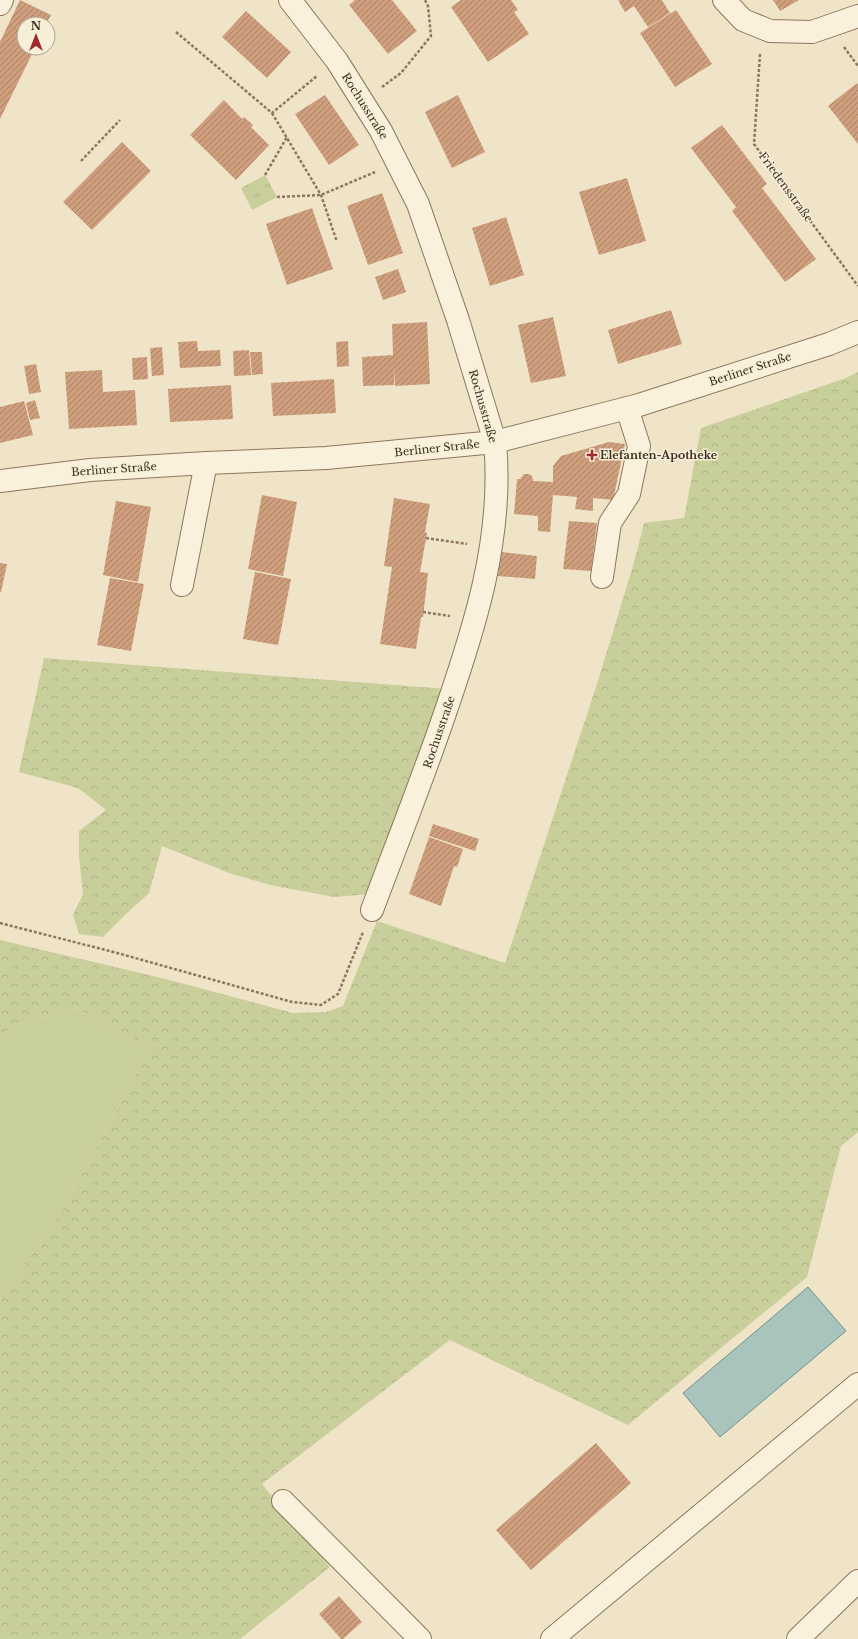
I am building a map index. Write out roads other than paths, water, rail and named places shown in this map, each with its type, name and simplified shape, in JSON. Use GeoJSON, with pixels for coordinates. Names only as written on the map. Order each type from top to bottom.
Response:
{"type":"FeatureCollection","features":[{"type":"Feature","properties":{"kind":"street"},"geometry":{"type":"LineString","coordinates":[[0,4],[2,0]]}},
{"type":"Feature","properties":{"kind":"street","name":"Rochusstraße"},"geometry":{"type":"LineString","coordinates":[[290,0],[337,61],[381,130],[418,204],[458,320],[495,442],[495,519],[484,586],[466,652],[424,773],[372,910]]}},
{"type":"Feature","properties":{"kind":"street"},"geometry":{"type":"LineString","coordinates":[[724,0],[743,20],[770,31],[812,32],[858,16]]}},
{"type":"Feature","properties":{"kind":"street","name":"Berliner Straße"},"geometry":{"type":"LineString","coordinates":[[0,481],[90,470],[326,458],[495,442],[627,408],[829,344],[858,332]]}},
{"type":"Feature","properties":{"kind":"street"},"geometry":{"type":"LineString","coordinates":[[602,577],[610,523],[629,494],[638,446],[627,408]]}},
{"type":"Feature","properties":{"kind":"street"},"geometry":{"type":"LineString","coordinates":[[182,585],[206,463]]}},
{"type":"Feature","properties":{"kind":"street"},"geometry":{"type":"LineString","coordinates":[[552,1639],[858,1384]]}},
{"type":"Feature","properties":{"kind":"street"},"geometry":{"type":"LineString","coordinates":[[283,1501],[420,1639]]}},
{"type":"Feature","properties":{"kind":"street"},"geometry":{"type":"LineString","coordinates":[[798,1639],[858,1581]]}},
{"type":"Feature","properties":{"kind":"water"},"geometry":{"type":"Polygon","coordinates":[[[808,1287],[846,1331],[720,1437],[683,1393],[808,1287]]]}},
{"type":"Feature","properties":{"kind":"place","name":"Elefanten-Apotheke"},"geometry":{"type":"Point","coordinates":[592,455]}}]}
